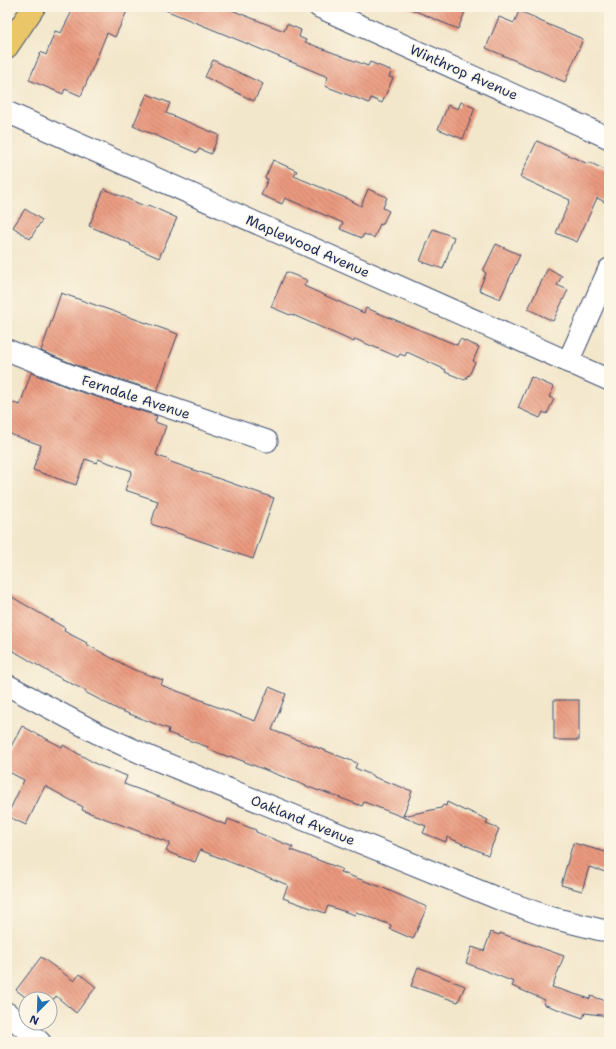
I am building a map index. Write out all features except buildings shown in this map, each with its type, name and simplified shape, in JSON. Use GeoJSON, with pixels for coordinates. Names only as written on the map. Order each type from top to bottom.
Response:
{"type":"FeatureCollection","features":[{"type":"Feature","properties":{"kind":"main road"},"geometry":{"type":"LineString","coordinates":[[7,47],[34,7]]}},
{"type":"Feature","properties":{"kind":"street","name":"Winthrop Avenue"},"geometry":{"type":"LineString","coordinates":[[319,7],[609,138]]}},
{"type":"Feature","properties":{"kind":"street","name":"Maplewood Avenue"},"geometry":{"type":"LineString","coordinates":[[7,112],[609,380]]}},
{"type":"Feature","properties":{"kind":"street"},"geometry":{"type":"LineString","coordinates":[[568,362],[609,269]]}},
{"type":"Feature","properties":{"kind":"street","name":"Ferndale Avenue"},"geometry":{"type":"LineString","coordinates":[[7,350],[82,380],[165,406],[267,441]]}},
{"type":"Feature","properties":{"kind":"street","name":"Oakland Avenue"},"geometry":{"type":"LineString","coordinates":[[7,685],[97,733],[152,758],[499,899],[549,917],[601,930],[609,930]]}},
{"type":"Feature","properties":{"kind":"street"},"geometry":{"type":"LineString","coordinates":[[7,1013],[40,1042]]}}]}
